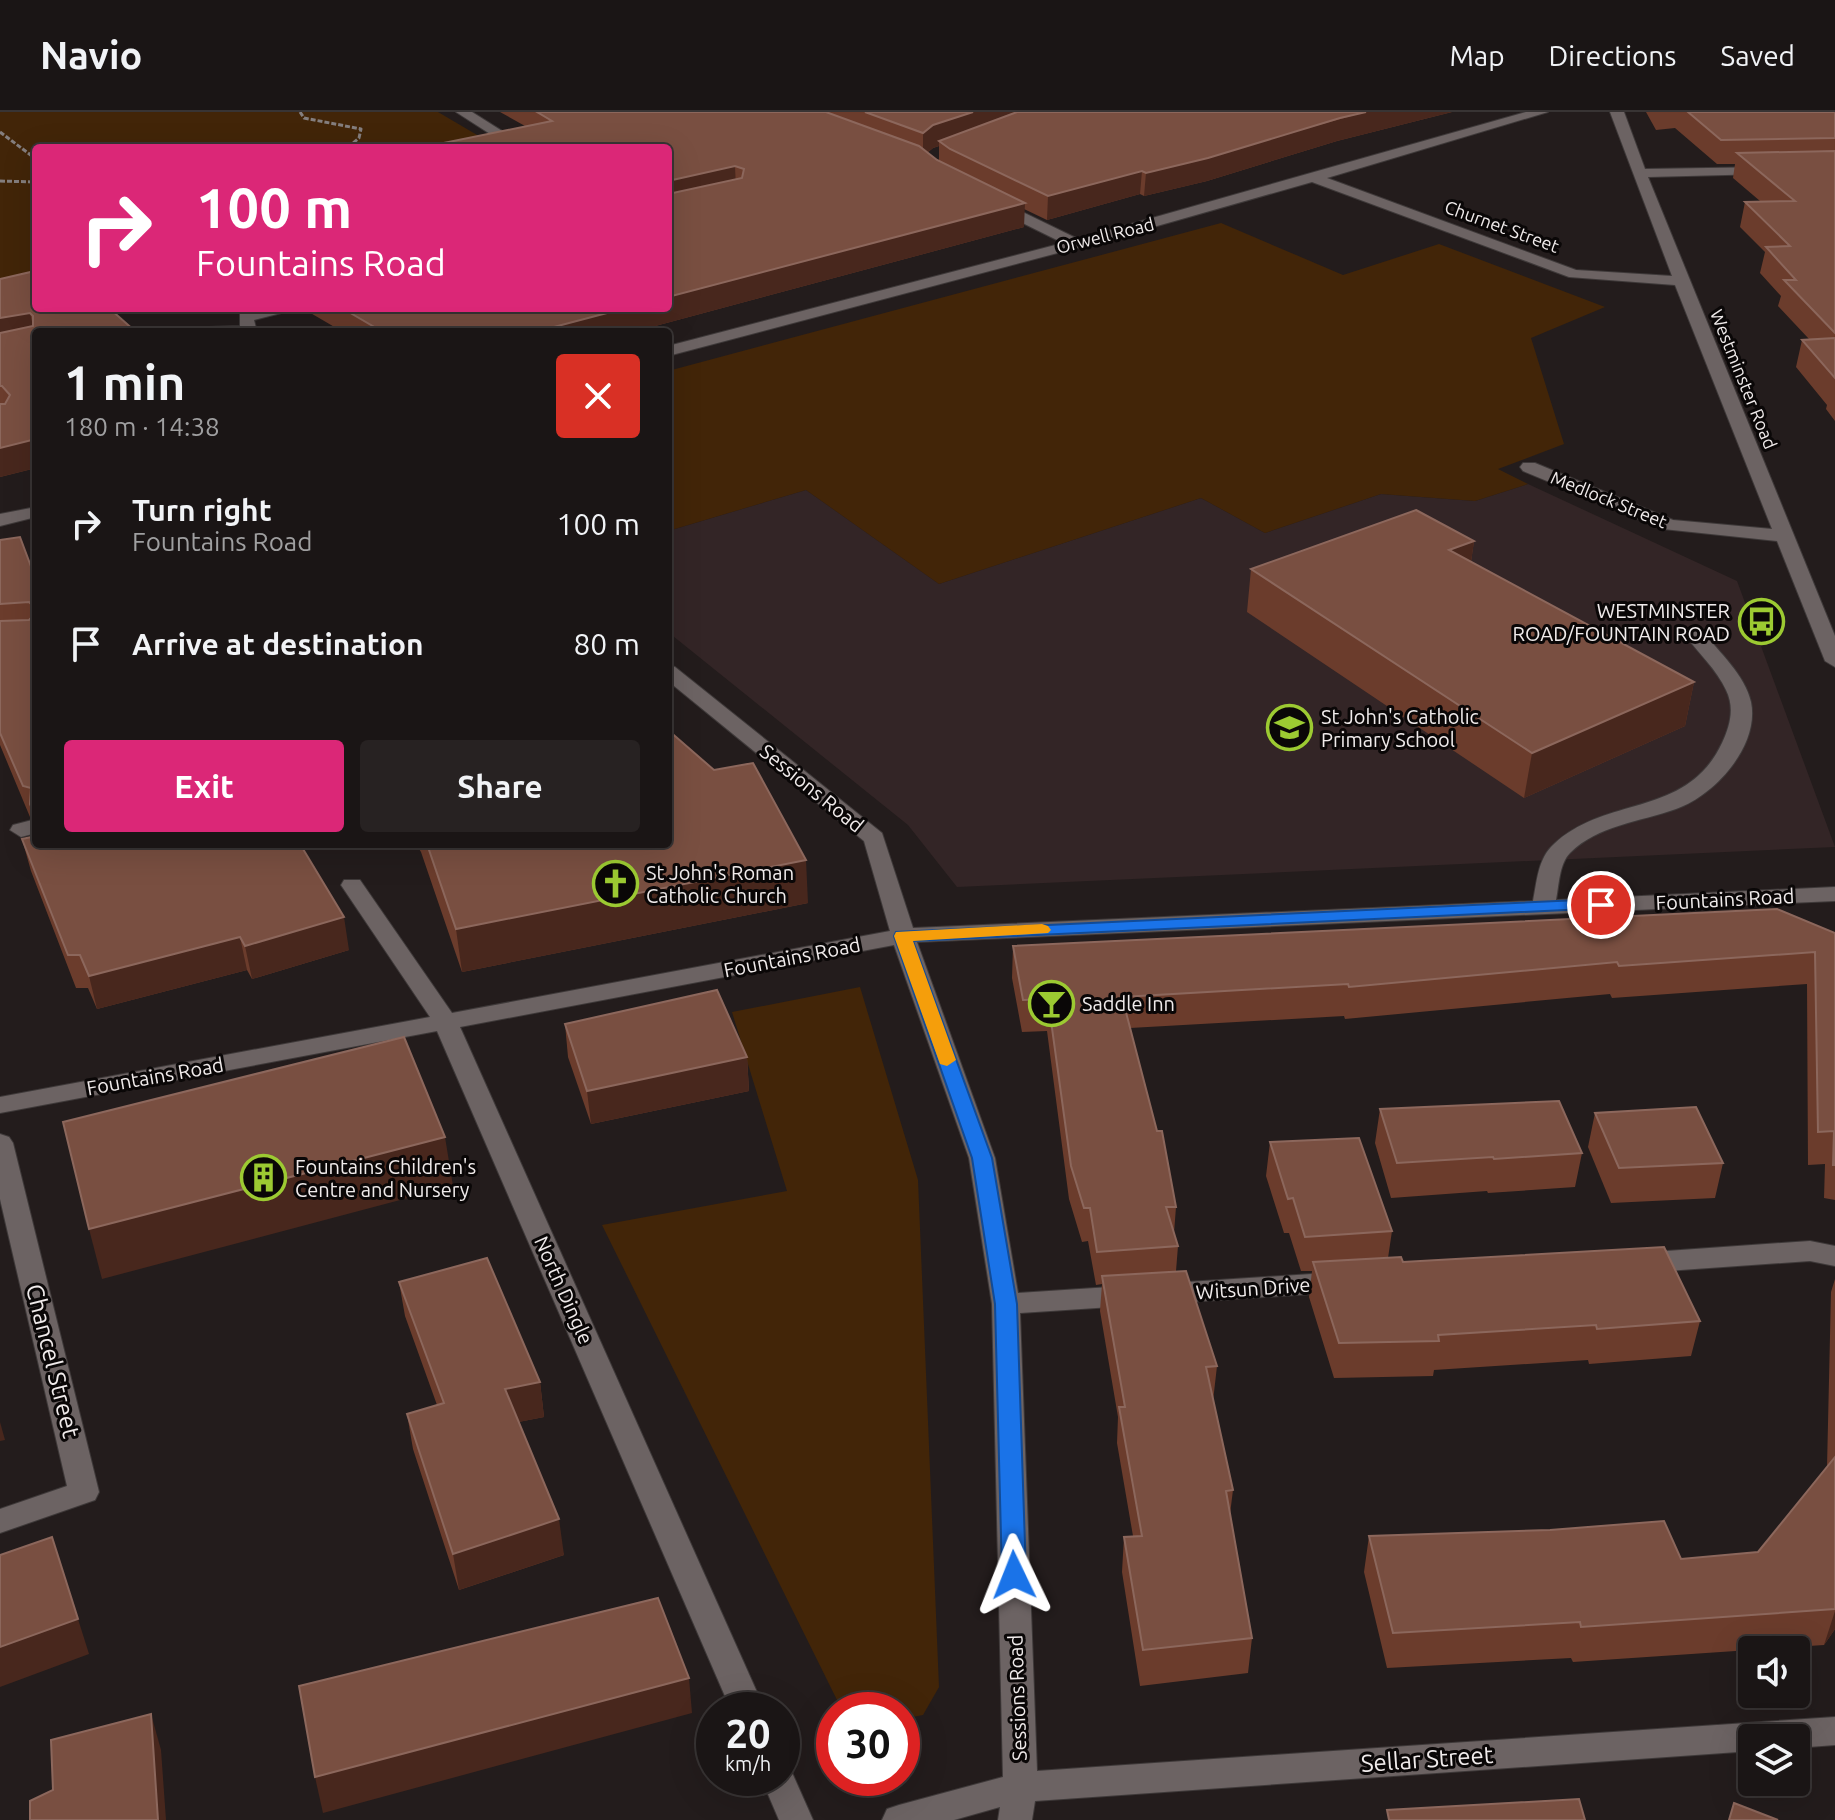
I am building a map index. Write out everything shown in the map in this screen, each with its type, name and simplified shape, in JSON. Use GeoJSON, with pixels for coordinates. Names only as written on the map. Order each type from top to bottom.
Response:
{"type":"FeatureCollection","features":[{"type":"Feature","properties":{"kind":"street"},"geometry":{"type":"LineString","coordinates":[[463,112],[515,144]]}},
{"type":"Feature","properties":{"kind":"street","name":"Orwell Road"},"geometry":{"type":"LineString","coordinates":[[672,350],[1073,242],[1117,233],[1537,112]]}},
{"type":"Feature","properties":{"kind":"street","name":"Westminster Road"},"geometry":{"type":"LineString","coordinates":[[1617,112],[1835,661]]}},
{"type":"Feature","properties":{"kind":"street"},"geometry":{"type":"LineString","coordinates":[[1641,173],[1774,170]]}},
{"type":"Feature","properties":{"kind":"street","name":"Churnet Street"},"geometry":{"type":"LineString","coordinates":[[1315,178],[1574,274],[1682,281]]}},
{"type":"Feature","properties":{"kind":"street"},"geometry":{"type":"LineString","coordinates":[[982,197],[1073,242]]}},
{"type":"Feature","properties":{"kind":"street"},"geometry":{"type":"LineString","coordinates":[[247,326],[275,312]]}},
{"type":"Feature","properties":{"kind":"street","name":"Medlock Street"},"geometry":{"type":"LineString","coordinates":[[1529,467],[1670,525],[1785,536]]}},
{"type":"Feature","properties":{"kind":"street"},"geometry":{"type":"LineString","coordinates":[[0,520],[32,513]]}},
{"type":"Feature","properties":{"kind":"street"},"geometry":{"type":"LineString","coordinates":[[1543,907],[1557,852],[1574,838],[1608,822],[1668,806],[1696,794],[1718,773],[1744,720],[1742,697],[1696,636]]}},
{"type":"Feature","properties":{"kind":"street","name":"Sessions Road"},"geometry":{"type":"LineString","coordinates":[[672,674],[874,838],[903,936],[982,1158],[1006,1304],[1017,1803]]}},
{"type":"Feature","properties":{"kind":"street","name":"North Dingle"},"geometry":{"type":"LineString","coordinates":[[352,885],[446,1022],[740,1692]]}},
{"type":"Feature","properties":{"kind":"street","name":"Fountains Road"},"geometry":{"type":"LineString","coordinates":[[0,1105],[903,936],[1835,894]]}},
{"type":"Feature","properties":{"kind":"street","name":"Chancel Street"},"geometry":{"type":"LineString","coordinates":[[0,1143],[84,1492],[0,1521]]}},
{"type":"Feature","properties":{"kind":"street"},"geometry":{"type":"LineString","coordinates":[[1605,1265],[1810,1251],[1835,1256]]}},
{"type":"Feature","properties":{"kind":"street","name":"Witsun Drive"},"geometry":{"type":"LineString","coordinates":[[1006,1304],[1368,1280]]}},
{"type":"Feature","properties":{"kind":"street","name":"Sellar Street"},"geometry":{"type":"LineString","coordinates":[[899,1820],[1017,1803],[1835,1731]]}},
{"type":"Feature","properties":{"kind":"street"},"geometry":{"type":"LineString","coordinates":[[786,1796],[796,1820]]}},
{"type":"Feature","properties":{"kind":"path"},"geometry":{"type":"LineString","coordinates":[[300,112],[304,118],[361,129],[359,138],[352,144]]}},
{"type":"Feature","properties":{"kind":"path"},"geometry":{"type":"LineString","coordinates":[[0,132],[32,156]]}},
{"type":"Feature","properties":{"kind":"path"},"geometry":{"type":"LineString","coordinates":[[0,181],[32,182]]}},
{"type":"Feature","properties":{"kind":"shaded area"},"geometry":{"type":"Polygon","coordinates":[[[0,112],[438,112],[489,142],[32,144],[32,279],[0,286],[0,112]]]}},
{"type":"Feature","properties":{"kind":"shaded area"},"geometry":{"type":"Polygon","coordinates":[[[1221,223],[1343,275],[1439,244],[1605,307],[1531,338],[1564,444],[1498,469],[1528,484],[1475,501],[1381,494],[1265,533],[1201,498],[939,584],[806,490],[672,530],[672,370],[1221,223]]]}},
{"type":"Feature","properties":{"kind":"shaded area","name":"St John's Catholic Primary School"},"geometry":{"type":"Polygon","coordinates":[[[1528,484],[1737,581],[1835,847],[957,887],[908,825],[672,635],[672,530],[806,490],[939,584],[1201,498],[1265,533],[1381,494],[1475,501],[1528,484]]]}},
{"type":"Feature","properties":{"kind":"shaded area"},"geometry":{"type":"Polygon","coordinates":[[[860,987],[918,1180],[939,1687],[923,1715],[920,1716],[920,1692],[833,1692],[602,1225],[787,1191],[732,1012],[860,987]]]}},
{"type":"Feature","properties":{"kind":"building"},"geometry":{"type":"Polygon","coordinates":[[[537,112],[826,112],[919,146],[937,160],[1025,203],[672,296],[672,193],[742,178],[744,169],[735,166],[672,180],[672,144],[439,144],[552,121],[537,112]]]}},
{"type":"Feature","properties":{"kind":"building"},"geometry":{"type":"Polygon","coordinates":[[[865,112],[973,112],[933,125],[923,133],[865,112]]]}},
{"type":"Feature","properties":{"kind":"building"},"geometry":{"type":"Polygon","coordinates":[[[1017,112],[1366,112],[1208,158],[1146,173],[1142,171],[1048,196],[939,141],[1017,112]]]}},
{"type":"Feature","properties":{"kind":"building"},"geometry":{"type":"Polygon","coordinates":[[[1688,112],[1835,112],[1835,138],[1721,140],[1688,112]]]}},
{"type":"Feature","properties":{"kind":"building"},"geometry":{"type":"Polygon","coordinates":[[[1835,151],[1835,333],[1784,280],[1796,280],[1766,247],[1790,246],[1745,202],[1795,201],[1737,153],[1835,151]]]}},
{"type":"Feature","properties":{"kind":"building"},"geometry":{"type":"Polygon","coordinates":[[[32,272],[32,312],[114,312],[132,328],[32,328],[32,440],[0,448],[0,404],[5,404],[10,395],[0,386],[0,333],[33,326],[33,316],[30,313],[0,318],[0,279],[32,272]]]}},
{"type":"Feature","properties":{"kind":"building"},"geometry":{"type":"Polygon","coordinates":[[[349,312],[611,312],[550,328],[376,328],[349,312]]]}},
{"type":"Feature","properties":{"kind":"building"},"geometry":{"type":"Polygon","coordinates":[[[1835,338],[1835,378],[1802,340],[1835,338]]]}},
{"type":"Feature","properties":{"kind":"building"},"geometry":{"type":"Polygon","coordinates":[[[1416,510],[1474,541],[1449,550],[1694,682],[1532,753],[1251,569],[1416,510]]]}},
{"type":"Feature","properties":{"kind":"building"},"geometry":{"type":"Polygon","coordinates":[[[20,537],[32,569],[32,605],[29,602],[0,604],[0,540],[20,537]]]}},
{"type":"Feature","properties":{"kind":"building"},"geometry":{"type":"Polygon","coordinates":[[[32,617],[32,809],[31,788],[23,786],[0,733],[0,621],[29,620],[32,617]]]}},
{"type":"Feature","properties":{"kind":"building"},"geometry":{"type":"Polygon","coordinates":[[[672,733],[714,770],[753,763],[806,860],[456,929],[428,848],[672,848],[672,733]]]}},
{"type":"Feature","properties":{"kind":"building"},"geometry":{"type":"Polygon","coordinates":[[[32,837],[32,848],[302,848],[344,917],[245,946],[240,937],[89,976],[80,955],[68,955],[22,839],[32,837]]]}},
{"type":"Feature","properties":{"kind":"building"},"geometry":{"type":"Polygon","coordinates":[[[1777,909],[1835,933],[1835,1165],[1834,1131],[1818,1132],[1815,952],[1619,966],[1617,962],[1349,987],[1348,984],[1122,997],[1157,1131],[1162,1131],[1176,1207],[1166,1207],[1178,1246],[1097,1252],[1090,1208],[1084,1208],[1071,1166],[1048,999],[1023,1000],[1013,946],[1777,909]]]}},
{"type":"Feature","properties":{"kind":"building"},"geometry":{"type":"Polygon","coordinates":[[[717,990],[747,1057],[587,1091],[565,1024],[717,990]]]}},
{"type":"Feature","properties":{"kind":"building"},"geometry":{"type":"Polygon","coordinates":[[[404,1037],[445,1137],[89,1229],[63,1122],[404,1037]]]}},
{"type":"Feature","properties":{"kind":"building"},"geometry":{"type":"Polygon","coordinates":[[[1559,1101],[1582,1153],[1397,1163],[1380,1109],[1559,1101]]]}},
{"type":"Feature","properties":{"kind":"building"},"geometry":{"type":"Polygon","coordinates":[[[1696,1107],[1723,1163],[1619,1168],[1595,1113],[1696,1107]]]}},
{"type":"Feature","properties":{"kind":"building"},"geometry":{"type":"Polygon","coordinates":[[[1359,1138],[1392,1231],[1305,1237],[1293,1198],[1288,1199],[1270,1142],[1359,1138]]]}},
{"type":"Feature","properties":{"kind":"building"},"geometry":{"type":"Polygon","coordinates":[[[1664,1247],[1700,1321],[1597,1329],[1596,1325],[1438,1335],[1439,1341],[1339,1343],[1313,1262],[1401,1257],[1403,1262],[1664,1247]]]}},
{"type":"Feature","properties":{"kind":"building"},"geometry":{"type":"Polygon","coordinates":[[[487,1258],[540,1382],[505,1389],[559,1519],[453,1554],[407,1414],[444,1403],[399,1282],[487,1258]]]}},
{"type":"Feature","properties":{"kind":"building"},"geometry":{"type":"Polygon","coordinates":[[[1186,1271],[1217,1366],[1206,1367],[1233,1490],[1226,1491],[1252,1638],[1143,1650],[1124,1537],[1142,1536],[1119,1407],[1125,1407],[1102,1276],[1186,1271]]]}},
{"type":"Feature","properties":{"kind":"building"},"geometry":{"type":"Polygon","coordinates":[[[1835,1457],[1835,1609],[1581,1627],[1580,1622],[1393,1633],[1369,1536],[1550,1530],[1664,1521],[1681,1559],[1758,1552],[1835,1457]]]}},
{"type":"Feature","properties":{"kind":"building"},"geometry":{"type":"Polygon","coordinates":[[[52,1537],[78,1619],[0,1647],[0,1555],[52,1537]]]}},
{"type":"Feature","properties":{"kind":"building"},"geometry":{"type":"Polygon","coordinates":[[[658,1598],[689,1678],[315,1777],[299,1686],[658,1598]]]}},
{"type":"Feature","properties":{"kind":"building"},"geometry":{"type":"Polygon","coordinates":[[[151,1714],[158,1820],[30,1820],[30,1801],[53,1790],[51,1740],[151,1714]]]}},
{"type":"Feature","properties":{"kind":"building"},"geometry":{"type":"Polygon","coordinates":[[[1579,1799],[1585,1820],[1389,1820],[1387,1810],[1579,1799]]]}},
{"type":"Feature","properties":{"kind":"building"},"geometry":{"type":"Polygon","coordinates":[[[1734,1803],[1778,1820],[1729,1820],[1734,1803]]]}},
{"type":"Feature","properties":{"kind":"slow traffic"},"geometry":{"type":"LineString","coordinates":[[947,1060],[903,936],[1042,930]]}},
{"type":"Feature","properties":{"kind":"place","name":"WESTMINSTER ROAD/FOUNTAIN ROAD"},"geometry":{"type":"Point","coordinates":[1761,621]}},
{"type":"Feature","properties":{"kind":"place","name":"St John's Catholic Primary School"},"geometry":{"type":"Point","coordinates":[1290,728]}},
{"type":"Feature","properties":{"kind":"place","name":"St John's Roman Catholic Church"},"geometry":{"type":"Point","coordinates":[615,884]}},
{"type":"Feature","properties":{"kind":"place","name":"Saddle Inn"},"geometry":{"type":"Point","coordinates":[1051,1003]}},
{"type":"Feature","properties":{"kind":"place","name":"Fountains Children's Centre and Nursery"},"geometry":{"type":"Point","coordinates":[264,1178]}},
{"type":"Feature","properties":{"kind":"route"},"geometry":{"type":"LineString","coordinates":[[1014,1575],[1006,1304],[982,1158],[903,936],[1601,905]]}}]}
